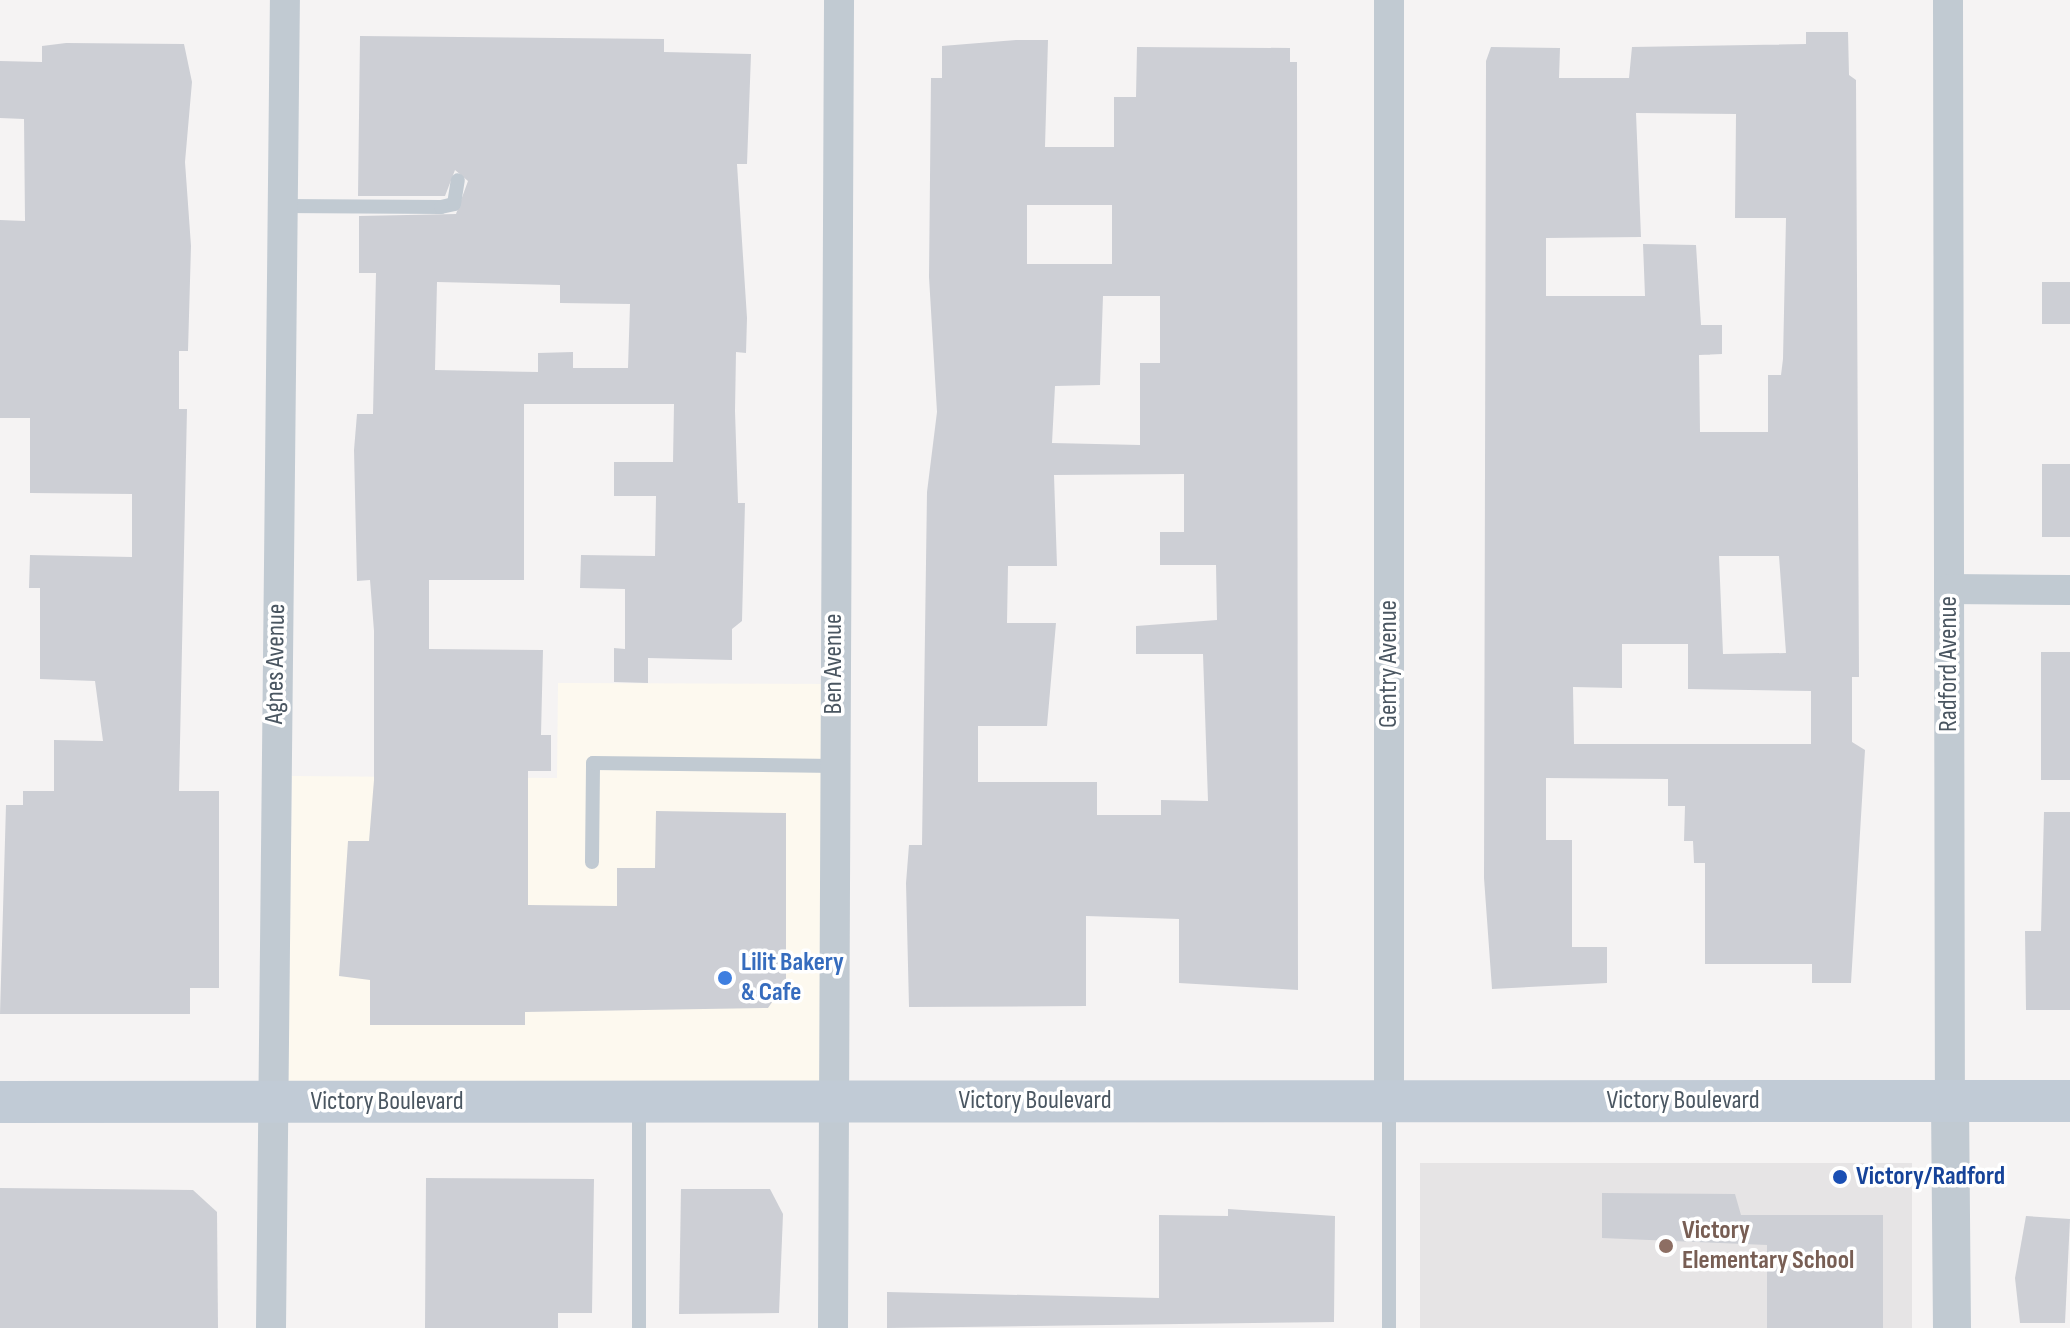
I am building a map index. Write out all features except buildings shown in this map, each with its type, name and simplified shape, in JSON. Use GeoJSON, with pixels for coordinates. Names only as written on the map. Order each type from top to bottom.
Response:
{"type":"FeatureCollection","features":[{"type":"Feature","properties":{"kind":"main road","name":"Victory Boulevard"},"geometry":{"type":"LineString","coordinates":[[0,1102],[2070,1101]]}},
{"type":"Feature","properties":{"kind":"street","name":"Agnes Avenue"},"geometry":{"type":"LineString","coordinates":[[271,1328],[270,1101],[285,0]]}},
{"type":"Feature","properties":{"kind":"street","name":"Ben Avenue"},"geometry":{"type":"LineString","coordinates":[[833,1328],[830,1102],[839,0]]}},
{"type":"Feature","properties":{"kind":"street","name":"Gentry Avenue"},"geometry":{"type":"LineString","coordinates":[[1389,0],[1389,1101]]}},
{"type":"Feature","properties":{"kind":"street","name":"Radford Avenue"},"geometry":{"type":"LineString","coordinates":[[1948,0],[1952,1328]]}},
{"type":"Feature","properties":{"kind":"street"},"geometry":{"type":"LineString","coordinates":[[1949,589],[2070,590]]}},
{"type":"Feature","properties":{"kind":"lane"},"geometry":{"type":"LineString","coordinates":[[282,206],[441,207],[454,204],[458,180]]}},
{"type":"Feature","properties":{"kind":"lane"},"geometry":{"type":"LineString","coordinates":[[592,862],[593,763],[834,766]]}},
{"type":"Feature","properties":{"kind":"lane","name":"Gentry Avenue"},"geometry":{"type":"LineString","coordinates":[[1389,1101],[1389,1328]]}},
{"type":"Feature","properties":{"kind":"lane"},"geometry":{"type":"LineString","coordinates":[[639,1102],[639,1328]]}},
{"type":"Feature","properties":{"kind":"shaded area"},"geometry":{"type":"Polygon","coordinates":[[[558,683],[839,684],[835,1100],[288,1096],[292,776],[557,778],[558,683]]]}},
{"type":"Feature","properties":{"kind":"shaded area","name":"Victory Elementary School"},"geometry":{"type":"Polygon","coordinates":[[[1420,1163],[1912,1163],[1912,1328],[1420,1328],[1420,1163]]]}},
{"type":"Feature","properties":{"kind":"place","name":"Lilit Bakery & Cafe"},"geometry":{"type":"Point","coordinates":[725,978]}},
{"type":"Feature","properties":{"kind":"place","name":"Victory/Radford"},"geometry":{"type":"Point","coordinates":[1840,1177]}},
{"type":"Feature","properties":{"kind":"place","name":"Victory Elementary School"},"geometry":{"type":"Point","coordinates":[1666,1246]}}]}
